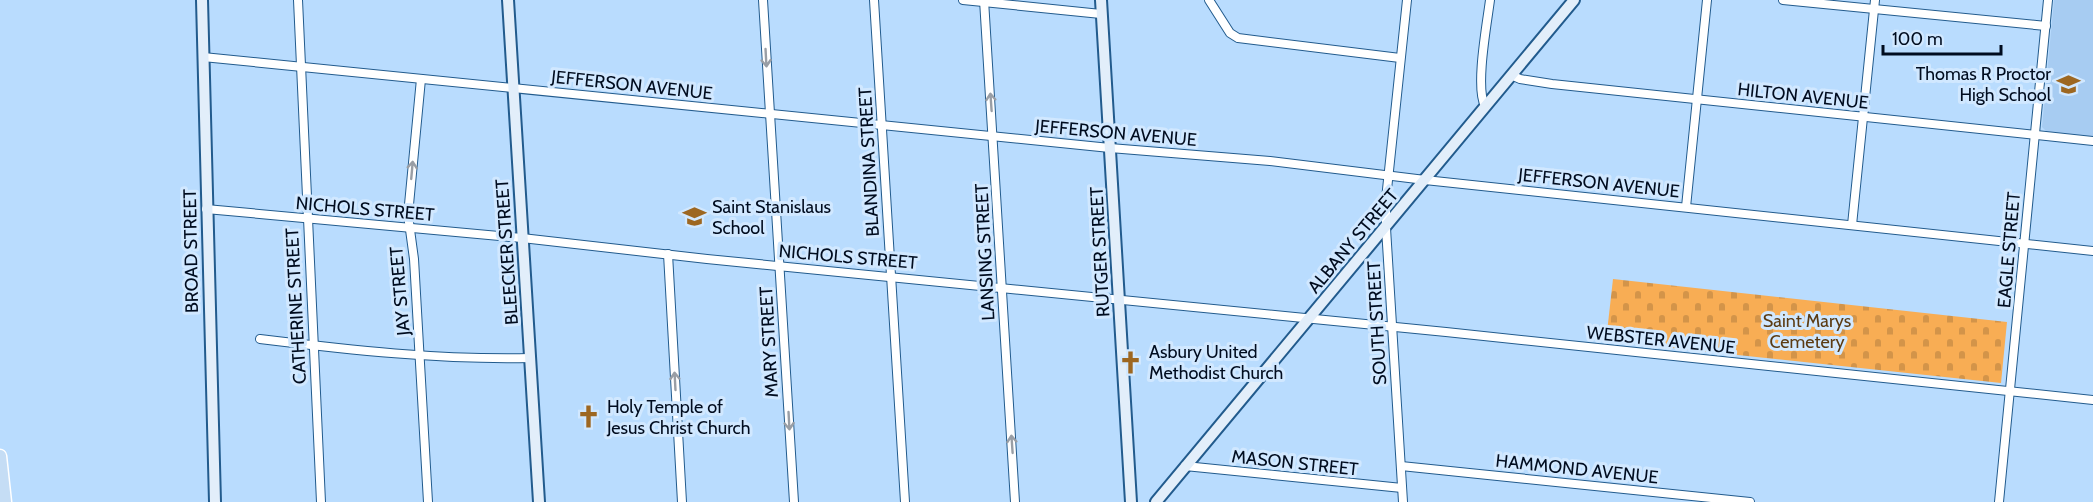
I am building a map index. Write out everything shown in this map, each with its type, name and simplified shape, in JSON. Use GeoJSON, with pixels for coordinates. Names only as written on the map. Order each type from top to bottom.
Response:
{"type":"FeatureCollection","features":[{"type":"Feature","properties":{"kind":"main road"},"geometry":{"type":"LineString","coordinates":[[0,456],[5,502]]}},
{"type":"Feature","properties":{"kind":"street","name":"BROAD STREET"},"geometry":{"type":"LineString","coordinates":[[202,0],[215,502]]}},
{"type":"Feature","properties":{"kind":"street","name":"CATHERINE STREET"},"geometry":{"type":"LineString","coordinates":[[298,0],[312,345],[321,502]]}},
{"type":"Feature","properties":{"kind":"street","name":"BLEECKER STREET"},"geometry":{"type":"LineString","coordinates":[[508,0],[539,502]]}},
{"type":"Feature","properties":{"kind":"street","name":"MARY STREET"},"geometry":{"type":"LineString","coordinates":[[763,0],[794,502]]}},
{"type":"Feature","properties":{"kind":"street","name":"BLANDINA STREET"},"geometry":{"type":"LineString","coordinates":[[874,0],[905,502]]}},
{"type":"Feature","properties":{"kind":"street"},"geometry":{"type":"LineString","coordinates":[[963,0],[1101,14]]}},
{"type":"Feature","properties":{"kind":"street","name":"RUTGER STREET"},"geometry":{"type":"LineString","coordinates":[[1101,0],[1131,502]]}},
{"type":"Feature","properties":{"kind":"street"},"geometry":{"type":"LineString","coordinates":[[1209,0],[1230,33],[1238,38],[1400,58]]}},
{"type":"Feature","properties":{"kind":"street","name":"SOUTH STREET"},"geometry":{"type":"LineString","coordinates":[[1403,502],[1386,228],[1407,0]]}},
{"type":"Feature","properties":{"kind":"street"},"geometry":{"type":"LineString","coordinates":[[1485,106],[1481,99],[1481,84],[1490,0]]}},
{"type":"Feature","properties":{"kind":"street","name":"ALBANY STREET"},"geometry":{"type":"LineString","coordinates":[[1156,502],[1574,0]]}},
{"type":"Feature","properties":{"kind":"street"},"geometry":{"type":"LineString","coordinates":[[1686,207],[1707,0]]}},
{"type":"Feature","properties":{"kind":"street"},"geometry":{"type":"LineString","coordinates":[[1783,0],[2046,26]]}},
{"type":"Feature","properties":{"kind":"street"},"geometry":{"type":"LineString","coordinates":[[1851,225],[1875,0]]}},
{"type":"Feature","properties":{"kind":"street","name":"EAGLE STREET"},"geometry":{"type":"LineString","coordinates":[[2000,502],[2048,0]]}},
{"type":"Feature","properties":{"kind":"street","name":"LANSING STREET"},"geometry":{"type":"LineString","coordinates":[[984,1],[1016,502]]}},
{"type":"Feature","properties":{"kind":"street","name":"JEFFERSON AVENUE"},"geometry":{"type":"LineString","coordinates":[[203,57],[882,126],[1270,161],[1425,180],[2093,251]]}},
{"type":"Feature","properties":{"kind":"street","name":"HILTON AVENUE"},"geometry":{"type":"LineString","coordinates":[[1511,75],[1520,80],[1552,84],[2093,141]]}},
{"type":"Feature","properties":{"kind":"street","name":"JAY STREET"},"geometry":{"type":"LineString","coordinates":[[421,78],[408,215],[414,259],[428,502]]}},
{"type":"Feature","properties":{"kind":"street","name":"NICHOLS STREET"},"geometry":{"type":"LineString","coordinates":[[207,209],[522,238],[1308,320]]}},
{"type":"Feature","properties":{"kind":"street"},"geometry":{"type":"LineString","coordinates":[[668,254],[682,502]]}},
{"type":"Feature","properties":{"kind":"street","name":"WEBSTER AVENUE"},"geometry":{"type":"LineString","coordinates":[[1308,320],[1446,332],[2093,400]]}},
{"type":"Feature","properties":{"kind":"street"},"geometry":{"type":"LineString","coordinates":[[260,339],[419,355],[530,358]]}},
{"type":"Feature","properties":{"kind":"street","name":"MASON STREET"},"geometry":{"type":"LineString","coordinates":[[1185,466],[1402,488]]}},
{"type":"Feature","properties":{"kind":"street","name":"HAMMOND AVENUE"},"geometry":{"type":"LineString","coordinates":[[1401,466],[1750,502]]}},
{"type":"Feature","properties":{"kind":"shaded area","name":"Thomas R Proctor High School"},"geometry":{"type":"Polygon","coordinates":[[[2054,0],[2093,0],[2093,137],[2048,133],[2042,127],[2054,0]]]}},
{"type":"Feature","properties":{"kind":"green space","name":"Saint Marys Cemetery"},"geometry":{"type":"Polygon","coordinates":[[[1613,279],[2007,322],[2001,383],[1606,341],[1613,279]]]}},
{"type":"Feature","properties":{"kind":"place","name":"Thomas R Proctor High School"},"geometry":{"type":"Point","coordinates":[2069,84]}},
{"type":"Feature","properties":{"kind":"place","name":"Saint Stanislaus School"},"geometry":{"type":"Point","coordinates":[694,217]}},
{"type":"Feature","properties":{"kind":"place","name":"Asbury United Methodist Church"},"geometry":{"type":"Point","coordinates":[1131,362]}},
{"type":"Feature","properties":{"kind":"place","name":"Holy Temple of Jesus Christ Church"},"geometry":{"type":"Point","coordinates":[589,417]}}]}
